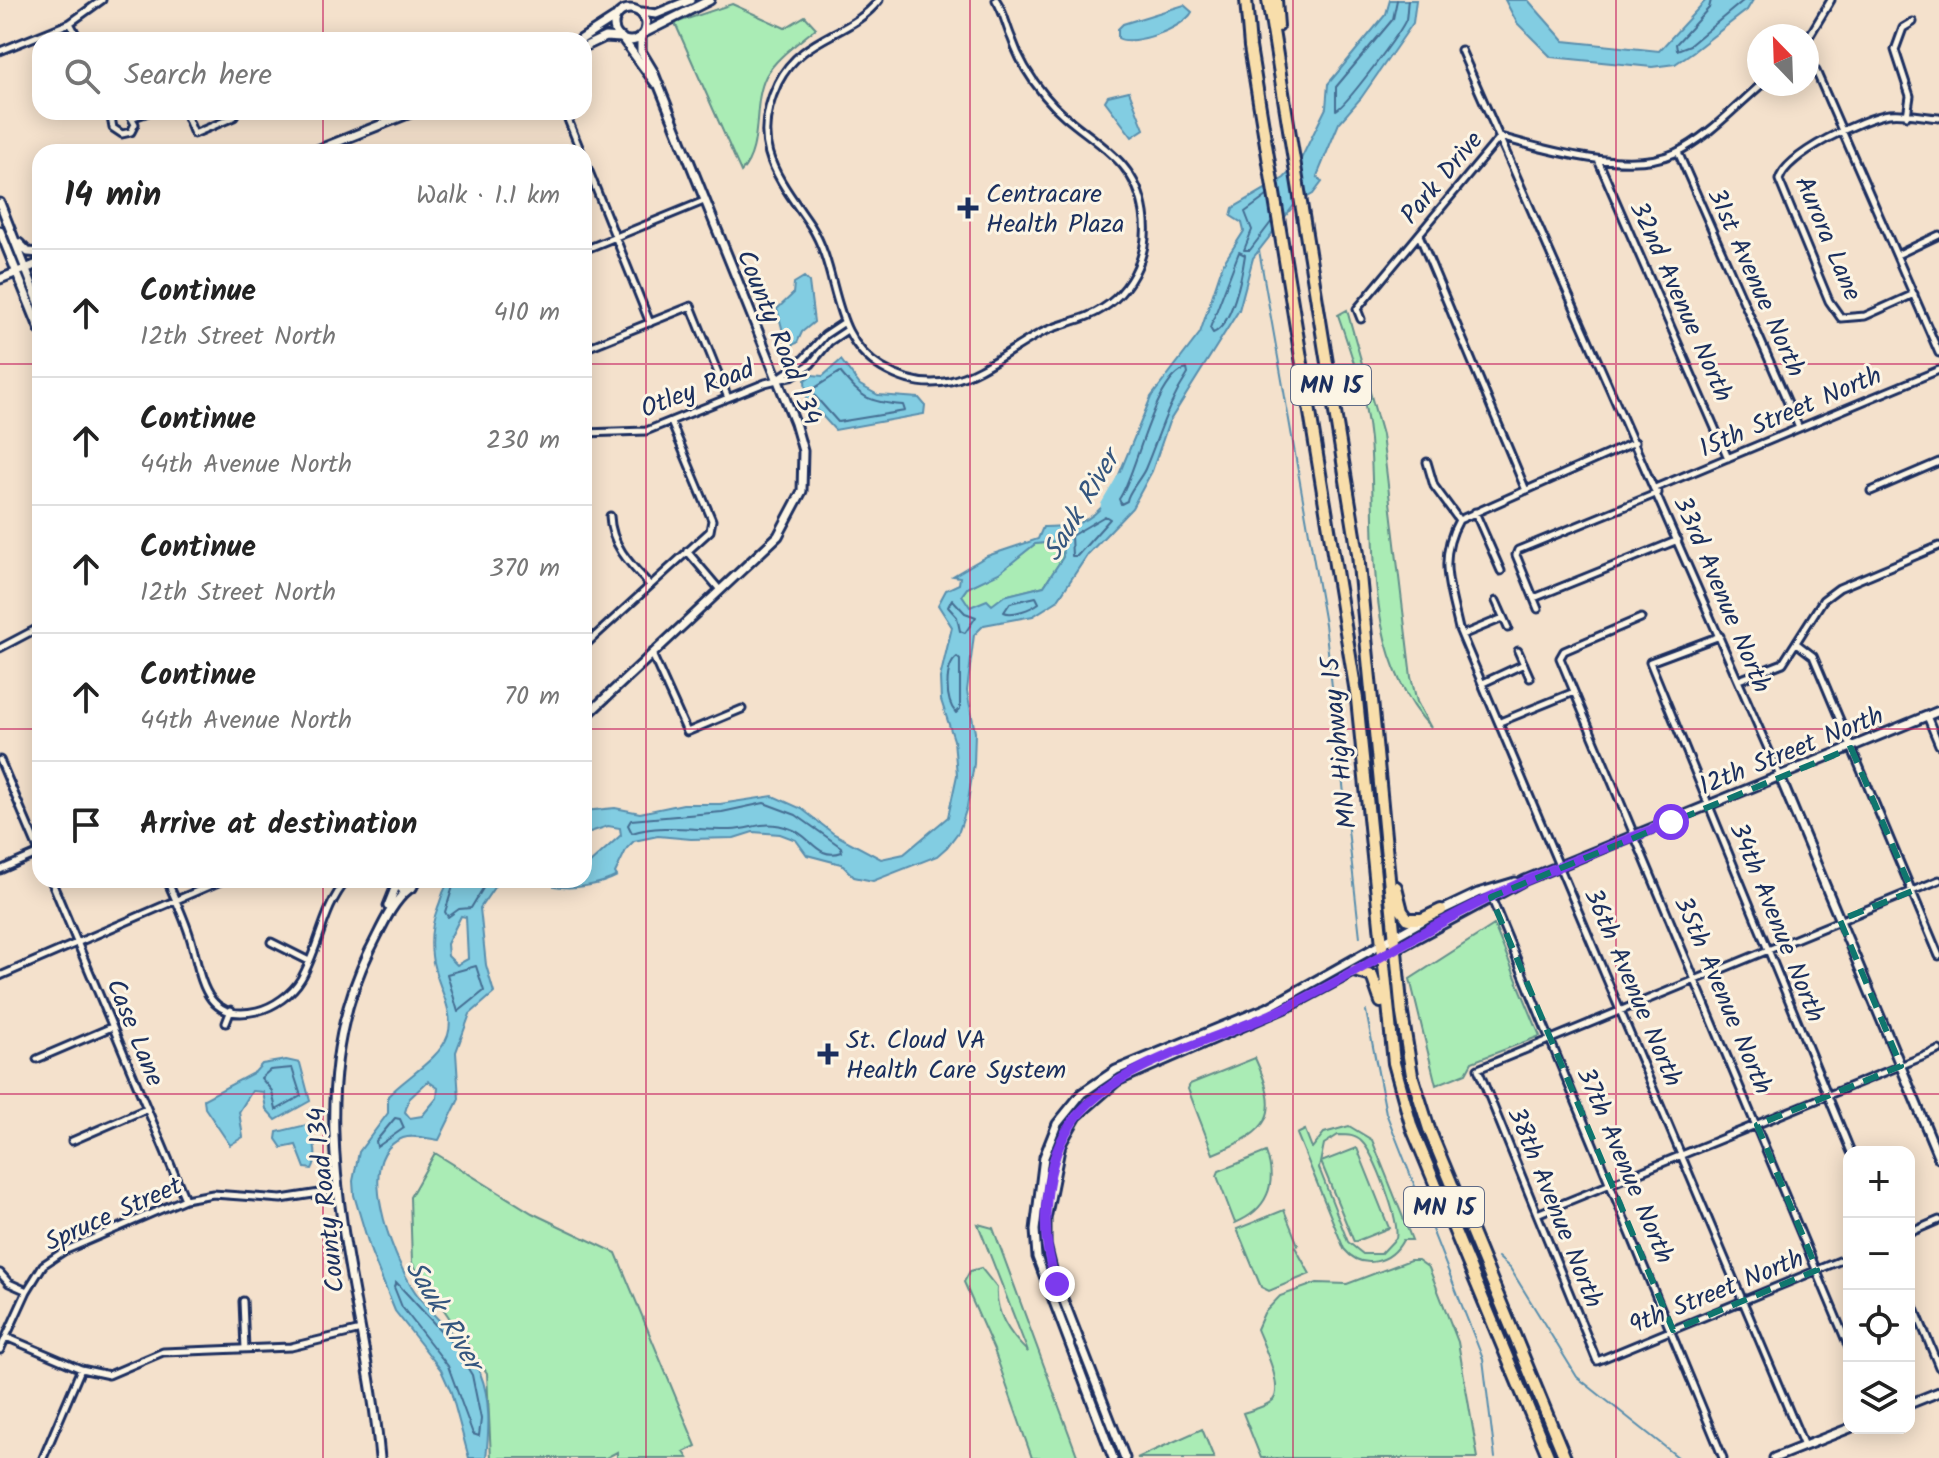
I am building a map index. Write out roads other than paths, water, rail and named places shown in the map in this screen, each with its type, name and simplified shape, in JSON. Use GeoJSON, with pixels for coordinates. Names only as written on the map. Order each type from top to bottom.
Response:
{"type":"FeatureCollection","features":[{"type":"Feature","properties":{"kind":"highway","name":"MN Highway 15"},"geometry":{"type":"LineString","coordinates":[[1243,0],[1353,668],[1387,1025],[1397,1077],[1412,1128],[1548,1458]]}},
{"type":"Feature","properties":{"kind":"highway","name":"MN Highway 15"},"geometry":{"type":"LineString","coordinates":[[1268,0],[1358,554],[1405,1036],[1422,1110],[1567,1458]]}},
{"type":"Feature","properties":{"kind":"highway"},"geometry":{"type":"LineString","coordinates":[[1276,0],[1287,123]]}},
{"type":"Feature","properties":{"kind":"highway"},"geometry":{"type":"LineString","coordinates":[[1383,806],[1402,911],[1408,919],[1416,920],[1441,910]]}},
{"type":"Feature","properties":{"kind":"highway"},"geometry":{"type":"LineString","coordinates":[[1355,971],[1375,980],[1387,1025]]}},
{"type":"Feature","properties":{"kind":"street"},"geometry":{"type":"LineString","coordinates":[[48,32],[70,23],[102,0]]}},
{"type":"Feature","properties":{"kind":"street"},"geometry":{"type":"LineString","coordinates":[[618,0],[620,13],[614,26],[621,38]]}},
{"type":"Feature","properties":{"kind":"street"},"geometry":{"type":"LineString","coordinates":[[629,0],[645,20],[642,35]]}},
{"type":"Feature","properties":{"kind":"street"},"geometry":{"type":"LineString","coordinates":[[592,32],[620,13],[635,10],[656,14],[690,0]]}},
{"type":"Feature","properties":{"kind":"street"},"geometry":{"type":"LineString","coordinates":[[592,43],[605,37],[632,41],[710,0]]}},
{"type":"Feature","properties":{"kind":"street"},"geometry":{"type":"LineString","coordinates":[[879,0],[860,19],[820,38],[800,54],[778,84],[768,116],[771,162],[782,189],[810,225],[828,260],[847,330],[868,357],[882,368],[925,382],[955,380],[990,367],[1042,333],[1098,311],[1123,290],[1138,268],[1146,243],[1145,223],[1132,175],[1112,151],[1046,98],[1024,65],[996,0]]}},
{"type":"Feature","properties":{"kind":"street"},"geometry":{"type":"LineString","coordinates":[[1817,24],[1831,0]]}},
{"type":"Feature","properties":{"kind":"street"},"geometry":{"type":"LineString","coordinates":[[1907,116],[1910,96],[1895,50],[1903,28],[1913,22]]}},
{"type":"Feature","properties":{"kind":"street"},"geometry":{"type":"LineString","coordinates":[[70,23],[75,32]]}},
{"type":"Feature","properties":{"kind":"street","name":"County Road 134"},"geometry":{"type":"LineString","coordinates":[[592,710],[778,536],[802,491],[803,451],[657,84],[641,51],[642,35]]}},
{"type":"Feature","properties":{"kind":"street"},"geometry":{"type":"LineString","coordinates":[[0,51],[32,38]]}},
{"type":"Feature","properties":{"kind":"street","name":"County Road 134"},"geometry":{"type":"LineString","coordinates":[[621,38],[657,84]]}},
{"type":"Feature","properties":{"kind":"street","name":"33rd Avenue North"},"geometry":{"type":"LineString","coordinates":[[1461,50],[1739,680],[1939,1158]]}},
{"type":"Feature","properties":{"kind":"street"},"geometry":{"type":"LineString","coordinates":[[1819,78],[1939,353]]}},
{"type":"Feature","properties":{"kind":"street","name":"Park Drive"},"geometry":{"type":"LineString","coordinates":[[1361,319],[1357,309],[1500,137],[1598,160],[1662,158],[1678,152],[1747,96]]}},
{"type":"Feature","properties":{"kind":"street"},"geometry":{"type":"LineString","coordinates":[[1843,133],[1886,115],[1939,118]]}},
{"type":"Feature","properties":{"kind":"street"},"geometry":{"type":"LineString","coordinates":[[112,120],[113,128],[122,134],[134,128],[134,120]]}},
{"type":"Feature","properties":{"kind":"street"},"geometry":{"type":"LineString","coordinates":[[188,120],[194,134],[227,120]]}},
{"type":"Feature","properties":{"kind":"street"},"geometry":{"type":"LineString","coordinates":[[332,144],[393,120]]}},
{"type":"Feature","properties":{"kind":"street"},"geometry":{"type":"LineString","coordinates":[[568,120],[576,144]]}},
{"type":"Feature","properties":{"kind":"street","name":"Aurora Lane"},"geometry":{"type":"LineString","coordinates":[[1843,133],[1834,135],[1789,164],[1779,180],[1829,301],[1836,313],[1849,319],[1914,294]]}},
{"type":"Feature","properties":{"kind":"street","name":"31st Avenue North"},"geometry":{"type":"LineString","coordinates":[[1678,152],[1799,428]]}},
{"type":"Feature","properties":{"kind":"street","name":"32nd Avenue North"},"geometry":{"type":"LineString","coordinates":[[1598,160],[1728,458]]}},
{"type":"Feature","properties":{"kind":"street"},"geometry":{"type":"LineString","coordinates":[[592,179],[650,323]]}},
{"type":"Feature","properties":{"kind":"street"},"geometry":{"type":"LineString","coordinates":[[592,247],[704,201]]}},
{"type":"Feature","properties":{"kind":"street"},"geometry":{"type":"LineString","coordinates":[[0,203],[32,286]]}},
{"type":"Feature","properties":{"kind":"street"},"geometry":{"type":"LineString","coordinates":[[0,231],[32,311]]}},
{"type":"Feature","properties":{"kind":"street"},"geometry":{"type":"LineString","coordinates":[[13,234],[28,252],[32,252]]}},
{"type":"Feature","properties":{"kind":"street"},"geometry":{"type":"LineString","coordinates":[[1418,234],[1525,488]]}},
{"type":"Feature","properties":{"kind":"street"},"geometry":{"type":"LineString","coordinates":[[1897,255],[1939,235]]}},
{"type":"Feature","properties":{"kind":"street"},"geometry":{"type":"LineString","coordinates":[[0,279],[32,266]]}},
{"type":"Feature","properties":{"kind":"street"},"geometry":{"type":"LineString","coordinates":[[592,346],[691,306],[728,398]]}},
{"type":"Feature","properties":{"kind":"street"},"geometry":{"type":"LineString","coordinates":[[776,379],[843,323]]}},
{"type":"Feature","properties":{"kind":"street"},"geometry":{"type":"LineString","coordinates":[[776,379],[800,372],[829,342],[847,330]]}},
{"type":"Feature","properties":{"kind":"street","name":"15th Street North"},"geometry":{"type":"LineString","coordinates":[[1534,598],[1516,555],[1518,550],[1939,370]]}},
{"type":"Feature","properties":{"kind":"street","name":"Otley Road"},"geometry":{"type":"LineString","coordinates":[[592,433],[646,431],[776,379]]}},
{"type":"Feature","properties":{"kind":"street"},"geometry":{"type":"LineString","coordinates":[[592,638],[710,531],[712,520],[671,422]]}},
{"type":"Feature","properties":{"kind":"street"},"geometry":{"type":"LineString","coordinates":[[1427,462],[1434,486],[1459,520],[1525,488],[1635,442]]}},
{"type":"Feature","properties":{"kind":"street"},"geometry":{"type":"LineString","coordinates":[[1871,491],[1939,462]]}},
{"type":"Feature","properties":{"kind":"street"},"geometry":{"type":"LineString","coordinates":[[1475,512],[1501,571]]}},
{"type":"Feature","properties":{"kind":"street"},"geometry":{"type":"LineString","coordinates":[[610,516],[611,531],[625,559],[649,584]]}},
{"type":"Feature","properties":{"kind":"street","name":"36th Avenue North"},"geometry":{"type":"LineString","coordinates":[[1459,520],[1448,539],[1445,560],[1462,635],[1804,1446]]}},
{"type":"Feature","properties":{"kind":"street"},"geometry":{"type":"LineString","coordinates":[[1538,609],[1534,598],[1678,540]]}},
{"type":"Feature","properties":{"kind":"street"},"geometry":{"type":"LineString","coordinates":[[1739,680],[1783,663],[1823,600],[1839,588],[1939,546]]}},
{"type":"Feature","properties":{"kind":"street"},"geometry":{"type":"LineString","coordinates":[[687,551],[720,590]]}},
{"type":"Feature","properties":{"kind":"street"},"geometry":{"type":"LineString","coordinates":[[1496,601],[1508,628]]}},
{"type":"Feature","properties":{"kind":"street"},"geometry":{"type":"LineString","coordinates":[[1462,635],[1503,618]]}},
{"type":"Feature","properties":{"kind":"street","name":"35th Avenue North"},"geometry":{"type":"LineString","coordinates":[[1641,618],[1564,651],[1560,658],[1843,1333]]}},
{"type":"Feature","properties":{"kind":"street"},"geometry":{"type":"LineString","coordinates":[[0,648],[32,631]]}},
{"type":"Feature","properties":{"kind":"street","name":"34th Avenue North"},"geometry":{"type":"LineString","coordinates":[[1720,636],[1650,662],[1849,1146]]}},
{"type":"Feature","properties":{"kind":"street"},"geometry":{"type":"LineString","coordinates":[[1796,643],[1813,656],[1939,956]]}},
{"type":"Feature","properties":{"kind":"street"},"geometry":{"type":"LineString","coordinates":[[1518,651],[1530,678]]}},
{"type":"Feature","properties":{"kind":"street"},"geometry":{"type":"LineString","coordinates":[[652,654],[687,732],[742,709]]}},
{"type":"Feature","properties":{"kind":"street"},"geometry":{"type":"LineString","coordinates":[[1483,683],[1524,664]]}},
{"type":"Feature","properties":{"kind":"street"},"geometry":{"type":"LineString","coordinates":[[1500,722],[1574,692]]}},
{"type":"Feature","properties":{"kind":"street","name":"12th Street North"},"geometry":{"type":"LineString","coordinates":[[1382,950],[1441,910],[1561,866],[1939,711]]}},
{"type":"Feature","properties":{"kind":"street"},"geometry":{"type":"LineString","coordinates":[[1927,716],[1939,745]]}},
{"type":"Feature","properties":{"kind":"street"},"geometry":{"type":"LineString","coordinates":[[0,760],[32,835]]}},
{"type":"Feature","properties":{"kind":"street"},"geometry":{"type":"LineString","coordinates":[[0,870],[32,857]]}},
{"type":"Feature","properties":{"kind":"street"},"geometry":{"type":"LineString","coordinates":[[1551,1039],[1939,880]]}},
{"type":"Feature","properties":{"kind":"street","name":"Case Lane"},"geometry":{"type":"LineString","coordinates":[[54,888],[185,1199]]}},
{"type":"Feature","properties":{"kind":"street"},"geometry":{"type":"LineString","coordinates":[[170,888],[193,946],[200,983],[213,999],[231,1010],[249,1012],[270,1006],[296,984],[309,961],[330,903],[341,888]]}},
{"type":"Feature","properties":{"kind":"street"},"geometry":{"type":"LineString","coordinates":[[0,976],[206,888]]}},
{"type":"Feature","properties":{"kind":"street","name":"County Road 134"},"geometry":{"type":"LineString","coordinates":[[374,942],[392,888]]}},
{"type":"Feature","properties":{"kind":"street","name":"County Road 134"},"geometry":{"type":"LineString","coordinates":[[380,1458],[331,1126],[338,1041],[354,984],[396,900],[409,889]]}},
{"type":"Feature","properties":{"kind":"street","name":"12th Street North"},"geometry":{"type":"LineString","coordinates":[[1395,942],[1489,893]]}},
{"type":"Feature","properties":{"kind":"street","name":"37th Avenue North"},"geometry":{"type":"LineString","coordinates":[[1489,893],[1673,1330],[1723,1458]]}},
{"type":"Feature","properties":{"kind":"street"},"geometry":{"type":"LineString","coordinates":[[271,942],[309,961]]}},
{"type":"Feature","properties":{"kind":"street"},"geometry":{"type":"LineString","coordinates":[[1113,1458],[1043,1277],[1035,1230],[1044,1157],[1053,1132],[1068,1108],[1108,1075],[1292,1005],[1355,971],[1382,950]]}},
{"type":"Feature","properties":{"kind":"street"},"geometry":{"type":"LineString","coordinates":[[1125,1458],[1053,1273],[1046,1232],[1054,1167],[1066,1132],[1077,1116],[1117,1081],[1382,950]]}},
{"type":"Feature","properties":{"kind":"street"},"geometry":{"type":"LineString","coordinates":[[226,1023],[231,1010]]}},
{"type":"Feature","properties":{"kind":"street"},"geometry":{"type":"LineString","coordinates":[[37,1059],[112,1027]]}},
{"type":"Feature","properties":{"kind":"street","name":"38th Avenue North"},"geometry":{"type":"LineString","coordinates":[[1551,1039],[1478,1069],[1597,1361]]}},
{"type":"Feature","properties":{"kind":"street"},"geometry":{"type":"LineString","coordinates":[[1537,1214],[1939,1050]]}},
{"type":"Feature","properties":{"kind":"street"},"geometry":{"type":"LineString","coordinates":[[72,1141],[146,1109]]}},
{"type":"Feature","properties":{"kind":"street","name":"Spruce Street"},"geometry":{"type":"LineString","coordinates":[[0,1350],[27,1291],[43,1265],[64,1251],[185,1199],[213,1194],[281,1199],[340,1190]]}},
{"type":"Feature","properties":{"kind":"street"},"geometry":{"type":"LineString","coordinates":[[1915,1230],[1939,1220]]}},
{"type":"Feature","properties":{"kind":"street","name":"9th Street North"},"geometry":{"type":"LineString","coordinates":[[1597,1361],[1843,1259]]}},
{"type":"Feature","properties":{"kind":"street"},"geometry":{"type":"LineString","coordinates":[[0,1273],[9,1283],[27,1291]]}},
{"type":"Feature","properties":{"kind":"street"},"geometry":{"type":"LineString","coordinates":[[243,1301],[245,1349]]}},
{"type":"Feature","properties":{"kind":"street"},"geometry":{"type":"LineString","coordinates":[[1915,1309],[1939,1367]]}},
{"type":"Feature","properties":{"kind":"street"},"geometry":{"type":"LineString","coordinates":[[6,1337],[81,1369],[109,1375],[163,1352],[291,1347],[361,1330]]}},
{"type":"Feature","properties":{"kind":"street"},"geometry":{"type":"LineString","coordinates":[[43,1458],[81,1369]]}},
{"type":"Feature","properties":{"kind":"street"},"geometry":{"type":"LineString","coordinates":[[1915,1402],[1939,1392]]}},
{"type":"Feature","properties":{"kind":"street"},"geometry":{"type":"LineString","coordinates":[[1774,1458],[1843,1431]]}},
{"type":"Feature","properties":{"kind":"water","name":"Sauk River"},"geometry":{"type":"Polygon","coordinates":[[[1390,0],[1416,0],[1413,23],[1361,98],[1339,123],[1317,176],[1322,182],[1313,194],[1295,204],[1253,258],[1239,310],[1169,422],[1152,471],[1132,508],[1088,554],[1057,601],[1033,616],[984,625],[974,635],[967,691],[975,732],[974,764],[967,807],[959,831],[947,847],[937,856],[873,881],[854,877],[841,864],[807,855],[796,840],[780,834],[753,832],[734,838],[691,839],[658,836],[634,841],[627,848],[615,873],[617,876],[592,885],[592,861],[621,835],[620,828],[608,826],[592,831],[592,810],[615,808],[640,813],[683,804],[720,804],[773,796],[802,809],[834,834],[881,859],[904,854],[948,817],[957,775],[954,740],[941,700],[940,678],[952,627],[938,605],[946,590],[959,584],[960,577],[953,576],[987,556],[1038,539],[1043,527],[1079,523],[1094,515],[1109,499],[1151,397],[1200,333],[1223,264],[1244,231],[1242,223],[1231,216],[1233,208],[1284,178],[1300,161],[1326,108],[1328,84],[1386,14],[1390,0]],[[1062,541],[1035,544],[999,573],[967,588],[962,595],[970,607],[987,600],[992,605],[1004,596],[1044,586],[1063,557],[1062,541]]]}},
{"type":"Feature","properties":{"kind":"water"},"geometry":{"type":"Polygon","coordinates":[[[1505,0],[1528,0],[1564,41],[1659,51],[1706,0],[1753,0],[1747,10],[1675,64],[1652,67],[1551,57],[1517,23],[1505,0]]]}},
{"type":"Feature","properties":{"kind":"water"},"geometry":{"type":"Polygon","coordinates":[[[1184,5],[1192,12],[1169,30],[1134,40],[1118,38],[1118,29],[1123,24],[1184,5]]]}},
{"type":"Feature","properties":{"kind":"water"},"geometry":{"type":"Polygon","coordinates":[[[1129,91],[1144,129],[1132,137],[1105,101],[1108,96],[1129,91]]]}},
{"type":"Feature","properties":{"kind":"water"},"geometry":{"type":"Polygon","coordinates":[[[804,277],[809,282],[814,322],[802,332],[797,343],[787,347],[777,309],[793,294],[794,283],[804,277]]]}},
{"type":"Feature","properties":{"kind":"water"},"geometry":{"type":"Polygon","coordinates":[[[841,360],[860,385],[878,395],[919,398],[925,405],[924,414],[835,430],[806,398],[805,380],[812,375],[823,376],[841,360]]]}},
{"type":"Feature","properties":{"kind":"water","name":"Sauk River"},"geometry":{"type":"Polygon","coordinates":[[[446,888],[494,888],[480,908],[486,965],[494,993],[470,1014],[456,1052],[459,1099],[439,1140],[407,1137],[388,1149],[380,1165],[378,1185],[387,1231],[412,1287],[466,1349],[484,1383],[488,1404],[486,1458],[469,1458],[451,1392],[441,1370],[395,1311],[371,1252],[354,1195],[353,1181],[359,1152],[388,1113],[388,1096],[438,1052],[448,1035],[449,1016],[434,966],[431,944],[434,919],[446,888]],[[461,916],[447,944],[448,956],[457,965],[468,959],[466,917],[461,916]],[[428,1081],[409,1099],[405,1112],[410,1118],[422,1116],[437,1098],[438,1088],[428,1081]]]}},
{"type":"Feature","properties":{"kind":"water"},"geometry":{"type":"Polygon","coordinates":[[[286,1060],[300,1063],[310,1101],[276,1120],[266,1109],[263,1092],[252,1091],[239,1112],[243,1137],[230,1145],[205,1108],[204,1099],[255,1072],[262,1064],[286,1060]]]}},
{"type":"Feature","properties":{"kind":"water"},"geometry":{"type":"Polygon","coordinates":[[[306,1125],[315,1146],[312,1169],[305,1168],[296,1145],[282,1148],[276,1139],[277,1132],[306,1125]]]}},
{"type":"Feature","properties":{"kind":"waterway"},"geometry":{"type":"LineString","coordinates":[[1259,250],[1325,624],[1360,937]]}},
{"type":"Feature","properties":{"kind":"waterway","name":"Sauk River"},"geometry":{"type":"LineString","coordinates":[[1105,506],[1122,477]]}},
{"type":"Feature","properties":{"kind":"waterway"},"geometry":{"type":"LineString","coordinates":[[1366,1011],[1386,1113],[1483,1359],[1495,1458]]}},
{"type":"Feature","properties":{"kind":"waterway"},"geometry":{"type":"LineString","coordinates":[[1498,1257],[1510,1268],[1577,1377],[1679,1458]]}},
{"type":"Feature","properties":{"kind":"place","name":"Centracare Health Plaza"},"geometry":{"type":"Point","coordinates":[968,208]}},
{"type":"Feature","properties":{"kind":"place","name":"St. Cloud VA Health Care System"},"geometry":{"type":"Point","coordinates":[828,1054]}}]}
